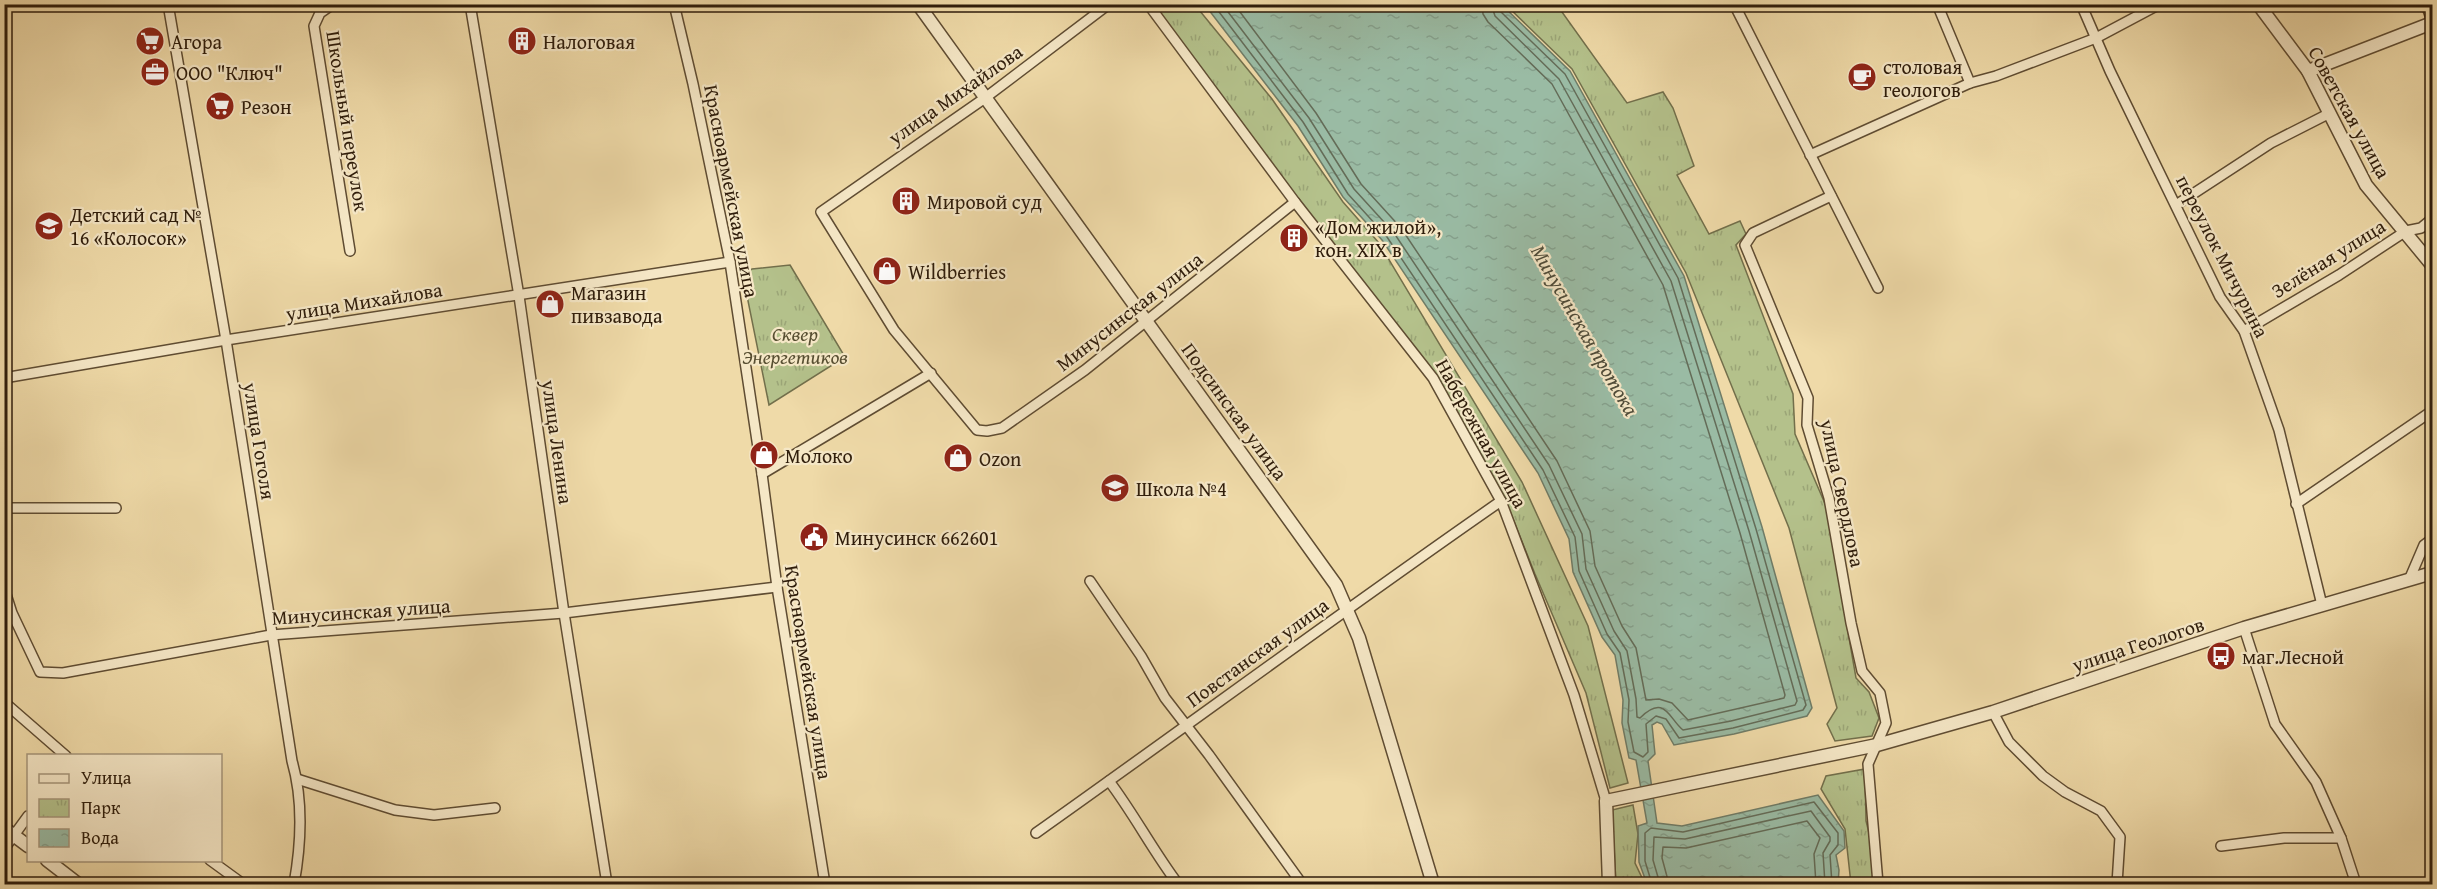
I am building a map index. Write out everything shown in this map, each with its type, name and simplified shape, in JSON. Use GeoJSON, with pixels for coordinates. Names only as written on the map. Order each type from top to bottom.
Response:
{"type":"FeatureCollection","features":[{"type":"Feature","properties":{"kind":"street","name":"улица Гоголя"},"geometry":{"type":"LineString","coordinates":[[168,4],[226,340],[271,635],[297,779],[299,828],[294,885]]}},
{"type":"Feature","properties":{"kind":"street","name":"Школьный переулок"},"geometry":{"type":"LineString","coordinates":[[333,4],[320,13],[314,26],[350,251]]}},
{"type":"Feature","properties":{"kind":"street","name":"улица Ленина"},"geometry":{"type":"LineString","coordinates":[[470,4],[519,296],[564,613],[607,885]]}},
{"type":"Feature","properties":{"kind":"street","name":"Красноармейская улица"},"geometry":{"type":"LineString","coordinates":[[674,4],[693,84],[729,262],[777,588],[825,885]]}},
{"type":"Feature","properties":{"kind":"street","name":"Подсинская улица"},"geometry":{"type":"LineString","coordinates":[[918,4],[1336,585],[1359,638],[1433,885]]}},
{"type":"Feature","properties":{"kind":"street","name":"улица Михайлова"},"geometry":{"type":"LineString","coordinates":[[931,373],[894,330],[821,212],[985,98],[1109,4]]}},
{"type":"Feature","properties":{"kind":"street","name":"Набережная улица"},"geometry":{"type":"LineString","coordinates":[[1148,4],[1295,202],[1433,378],[1501,501],[1574,695],[1606,801],[1609,885]]}},
{"type":"Feature","properties":{"kind":"street"},"geometry":{"type":"LineString","coordinates":[[1734,4],[1878,288]]}},
{"type":"Feature","properties":{"kind":"street"},"geometry":{"type":"LineString","coordinates":[[1937,4],[1970,83]]}},
{"type":"Feature","properties":{"kind":"street","name":"переулок Мичурина"},"geometry":{"type":"LineString","coordinates":[[2080,4],[2220,297],[2244,331],[2279,430],[2322,605]]}},
{"type":"Feature","properties":{"kind":"street"},"geometry":{"type":"LineString","coordinates":[[1810,155],[1970,83],[1996,76],[2096,38],[2160,4]]}},
{"type":"Feature","properties":{"kind":"street","name":"Советская улица"},"geometry":{"type":"LineString","coordinates":[[2258,4],[2308,71],[2366,185],[2433,266]]}},
{"type":"Feature","properties":{"kind":"street"},"geometry":{"type":"LineString","coordinates":[[2308,71],[2433,22],[2426,4]]}},
{"type":"Feature","properties":{"kind":"street"},"geometry":{"type":"LineString","coordinates":[[2176,205],[2271,143],[2330,113]]}},
{"type":"Feature","properties":{"kind":"street","name":"улица Свердлова"},"geometry":{"type":"LineString","coordinates":[[1831,196],[1753,233],[1745,245],[1808,398],[1807,425],[1829,498],[1862,671],[1880,693],[1886,723],[1868,764],[1878,885]]}},
{"type":"Feature","properties":{"kind":"street","name":"Минусинская улица"},"geometry":{"type":"LineString","coordinates":[[931,373],[977,430],[1002,429],[1085,370],[1295,202]]}},
{"type":"Feature","properties":{"kind":"street","name":"Зелёная улица"},"geometry":{"type":"LineString","coordinates":[[2244,331],[2339,275],[2406,231],[2421,228],[2433,219]]}},
{"type":"Feature","properties":{"kind":"street","name":"улица Михайлова"},"geometry":{"type":"LineString","coordinates":[[4,378],[226,340],[729,262]]}},
{"type":"Feature","properties":{"kind":"street"},"geometry":{"type":"LineString","coordinates":[[762,474],[931,373]]}},
{"type":"Feature","properties":{"kind":"street"},"geometry":{"type":"LineString","coordinates":[[2296,504],[2433,411]]}},
{"type":"Feature","properties":{"kind":"street","name":"Повстанская улица"},"geometry":{"type":"LineString","coordinates":[[1036,832],[1186,727],[1347,608],[1501,501]]}},
{"type":"Feature","properties":{"kind":"street"},"geometry":{"type":"LineString","coordinates":[[4,508],[116,508]]}},
{"type":"Feature","properties":{"kind":"street"},"geometry":{"type":"LineString","coordinates":[[2409,580],[2424,545],[2433,539]]}},
{"type":"Feature","properties":{"kind":"street","name":"улица Геологов"},"geometry":{"type":"LineString","coordinates":[[1606,801],[1877,745],[1993,712],[2244,628],[2433,573]]}},
{"type":"Feature","properties":{"kind":"street"},"geometry":{"type":"LineString","coordinates":[[1090,581],[1186,727],[1302,885]]}},
{"type":"Feature","properties":{"kind":"street","name":"Минусинская улица"},"geometry":{"type":"LineString","coordinates":[[4,588],[12,613],[40,672],[63,674],[271,635],[564,613],[777,588]]}},
{"type":"Feature","properties":{"kind":"street"},"geometry":{"type":"LineString","coordinates":[[2244,628],[2275,724],[2316,782],[2341,838],[2356,885]]}},
{"type":"Feature","properties":{"kind":"street"},"geometry":{"type":"LineString","coordinates":[[4,702],[64,754]]}},
{"type":"Feature","properties":{"kind":"street"},"geometry":{"type":"LineString","coordinates":[[1993,712],[2009,742],[2043,776],[2065,792],[2101,811],[2120,837],[2116,885]]}},
{"type":"Feature","properties":{"kind":"street"},"geometry":{"type":"LineString","coordinates":[[297,779],[395,810],[434,814],[495,808]]}},
{"type":"Feature","properties":{"kind":"street"},"geometry":{"type":"LineString","coordinates":[[1109,781],[1129,807],[1160,860],[1178,885]]}},
{"type":"Feature","properties":{"kind":"street"},"geometry":{"type":"LineString","coordinates":[[4,849],[27,818]]}},
{"type":"Feature","properties":{"kind":"street"},"geometry":{"type":"LineString","coordinates":[[4,828],[27,845]]}},
{"type":"Feature","properties":{"kind":"street"},"geometry":{"type":"LineString","coordinates":[[2221,846],[2284,838],[2341,838]]}},
{"type":"Feature","properties":{"kind":"street"},"geometry":{"type":"LineString","coordinates":[[48,862],[78,885]]}},
{"type":"Feature","properties":{"kind":"street"},"geometry":{"type":"LineString","coordinates":[[211,862],[243,885]]}},
{"type":"Feature","properties":{"kind":"green space"},"geometry":{"type":"Polygon","coordinates":[[[1152,5],[1195,5],[1272,99],[1343,202],[1379,243],[1522,482],[1588,626],[1628,783],[1610,788],[1586,693],[1505,499],[1435,374],[1298,200],[1152,5]]]}},
{"type":"Feature","properties":{"kind":"green space"},"geometry":{"type":"Polygon","coordinates":[[[1506,5],[1557,5],[1627,103],[1663,92],[1673,108],[1694,166],[1677,175],[1709,234],[1740,221],[1746,234],[1736,245],[1793,394],[1795,434],[1826,506],[1856,678],[1869,692],[1879,718],[1872,736],[1835,741],[1827,724],[1837,708],[1789,528],[1686,273],[1572,69],[1506,5]]]}},
{"type":"Feature","properties":{"kind":"green space","name":"Сквер Энергетиков"},"geometry":{"type":"Polygon","coordinates":[[[790,265],[845,357],[769,405],[743,276],[752,269],[790,265]]]}},
{"type":"Feature","properties":{"kind":"green space"},"geometry":{"type":"Polygon","coordinates":[[[1865,769],[1866,821],[1876,861],[1877,884],[1851,884],[1845,829],[1821,789],[1826,776],[1865,769]]]}},
{"type":"Feature","properties":{"kind":"green space"},"geometry":{"type":"Polygon","coordinates":[[[1633,805],[1638,834],[1635,863],[1645,884],[1616,884],[1612,810],[1633,805]]]}},
{"type":"Feature","properties":{"kind":"water","name":"Минусинская протока"},"geometry":{"type":"Polygon","coordinates":[[[1205,5],[1502,5],[1570,71],[1684,276],[1762,527],[1812,708],[1807,716],[1734,734],[1674,745],[1662,724],[1657,722],[1652,725],[1655,754],[1648,761],[1657,823],[1682,826],[1818,795],[1844,831],[1845,848],[1836,855],[1839,870],[1838,884],[1647,884],[1639,862],[1638,826],[1647,823],[1636,760],[1629,758],[1622,723],[1623,700],[1615,655],[1602,637],[1573,572],[1569,539],[1538,473],[1382,240],[1343,197],[1298,126],[1205,5]]]}},
{"type":"Feature","properties":{"kind":"place","name":"Агора"},"geometry":{"type":"Point","coordinates":[150,41]}},
{"type":"Feature","properties":{"kind":"place","name":"Налоговая"},"geometry":{"type":"Point","coordinates":[522,41]}},
{"type":"Feature","properties":{"kind":"place","name":"ООО \"Ключ\""},"geometry":{"type":"Point","coordinates":[155,72]}},
{"type":"Feature","properties":{"kind":"place","name":"столовая геологов"},"geometry":{"type":"Point","coordinates":[1862,77]}},
{"type":"Feature","properties":{"kind":"place","name":"Резон"},"geometry":{"type":"Point","coordinates":[220,106]}},
{"type":"Feature","properties":{"kind":"place","name":"Мировой суд"},"geometry":{"type":"Point","coordinates":[906,201]}},
{"type":"Feature","properties":{"kind":"place","name":"Детский сад № 16 «Колосок»"},"geometry":{"type":"Point","coordinates":[49,226]}},
{"type":"Feature","properties":{"kind":"place","name":"«Дом жилой», кон. ХIХ в"},"geometry":{"type":"Point","coordinates":[1294,238]}},
{"type":"Feature","properties":{"kind":"place","name":"Wildberries"},"geometry":{"type":"Point","coordinates":[887,271]}},
{"type":"Feature","properties":{"kind":"place","name":"Магазин пивзавода"},"geometry":{"type":"Point","coordinates":[550,304]}},
{"type":"Feature","properties":{"kind":"place","name":"Молоко"},"geometry":{"type":"Point","coordinates":[764,455]}},
{"type":"Feature","properties":{"kind":"place","name":"Ozon"},"geometry":{"type":"Point","coordinates":[958,458]}},
{"type":"Feature","properties":{"kind":"place","name":"Школа №4"},"geometry":{"type":"Point","coordinates":[1115,488]}},
{"type":"Feature","properties":{"kind":"place","name":"Минусинск 662601"},"geometry":{"type":"Point","coordinates":[814,537]}},
{"type":"Feature","properties":{"kind":"place","name":"маг.Лесной"},"geometry":{"type":"Point","coordinates":[2221,656]}}]}
